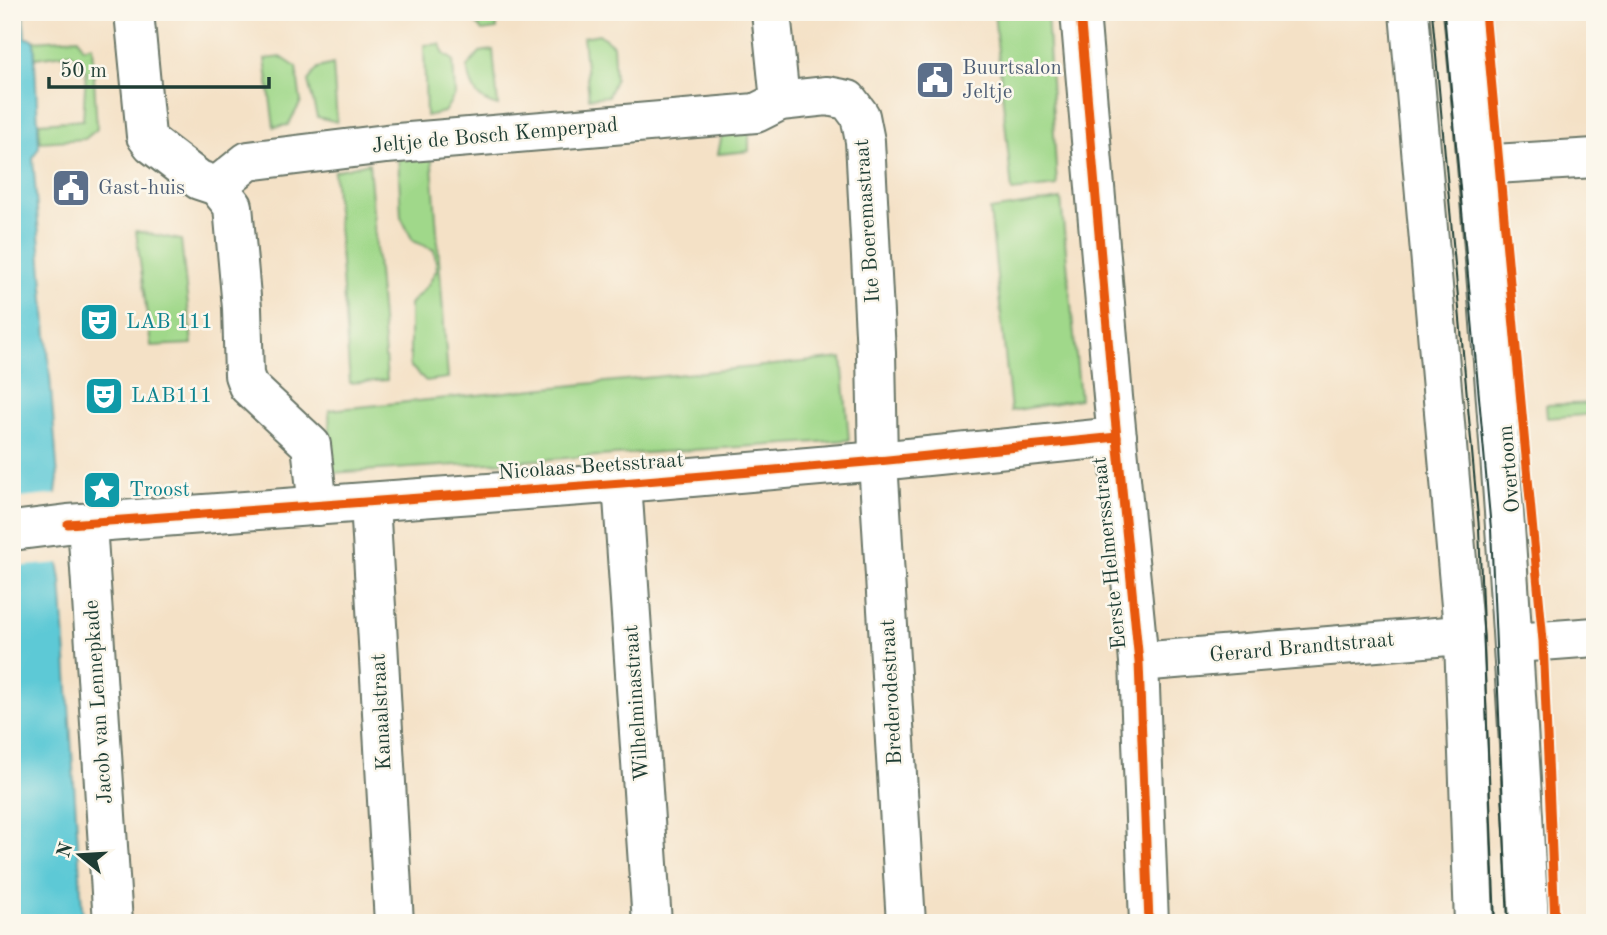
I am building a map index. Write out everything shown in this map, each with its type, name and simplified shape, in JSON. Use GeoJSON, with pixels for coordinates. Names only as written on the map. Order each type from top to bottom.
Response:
{"type":"FeatureCollection","features":[{"type":"Feature","properties":{"kind":"street"},"geometry":{"type":"LineString","coordinates":[[134,12],[146,136],[152,144],[200,180],[217,186],[233,206],[242,308],[244,374],[248,386],[311,445],[318,506]]}},
{"type":"Feature","properties":{"kind":"street"},"geometry":{"type":"LineString","coordinates":[[771,12],[780,101]]}},
{"type":"Feature","properties":{"kind":"street","name":"Eerste Helmersstraat"},"geometry":{"type":"LineString","coordinates":[[1080,12],[1139,662],[1149,923]]}},
{"type":"Feature","properties":{"kind":"street"},"geometry":{"type":"LineString","coordinates":[[1409,12],[1464,640],[1474,923]]}},
{"type":"Feature","properties":{"kind":"street","name":"Overtoom"},"geometry":{"type":"LineString","coordinates":[[1463,12],[1478,165],[1515,643],[1529,923]]}},
{"type":"Feature","properties":{"kind":"street","name":"Ite Boeremastraat"},"geometry":{"type":"LineString","coordinates":[[780,101],[827,96],[848,100],[860,116],[865,141],[878,461]]}},
{"type":"Feature","properties":{"kind":"street","name":"Jeltje de Bosch Kemperpad"},"geometry":{"type":"LineString","coordinates":[[217,186],[248,161],[386,144],[756,113],[780,101]]}},
{"type":"Feature","properties":{"kind":"street"},"geometry":{"type":"LineString","coordinates":[[1478,165],[1595,158]]}},
{"type":"Feature","properties":{"kind":"street","name":"Nicolaas Beetsstraat"},"geometry":{"type":"LineString","coordinates":[[12,531],[878,461],[1117,437]]}},
{"type":"Feature","properties":{"kind":"street","name":"Brederodestraat"},"geometry":{"type":"LineString","coordinates":[[878,461],[906,923]]}},
{"type":"Feature","properties":{"kind":"street","name":"Wilhelminastraat"},"geometry":{"type":"LineString","coordinates":[[622,482],[652,923]]}},
{"type":"Feature","properties":{"kind":"street","name":"Kanaalstraat"},"geometry":{"type":"LineString","coordinates":[[370,502],[394,923]]}},
{"type":"Feature","properties":{"kind":"street","name":"Jacob van Lennepkade"},"geometry":{"type":"LineString","coordinates":[[78,524],[113,923]]}},
{"type":"Feature","properties":{"kind":"street","name":"Gerard Brandtstraat"},"geometry":{"type":"LineString","coordinates":[[1139,662],[1448,636],[1464,640]]}},
{"type":"Feature","properties":{"kind":"street"},"geometry":{"type":"LineString","coordinates":[[1515,643],[1595,637]]}},
{"type":"Feature","properties":{"kind":"green space"},"geometry":{"type":"Polygon","coordinates":[[[442,12],[496,12],[497,29],[482,31],[476,23],[464,16],[449,19],[442,12]]]}},
{"type":"Feature","properties":{"kind":"green space"},"geometry":{"type":"Polygon","coordinates":[[[994,12],[1047,12],[1057,186],[1012,191],[994,12]]]}},
{"type":"Feature","properties":{"kind":"green space"},"geometry":{"type":"Polygon","coordinates":[[[599,34],[613,45],[615,80],[608,96],[589,98],[583,37],[599,34]]]}},
{"type":"Feature","properties":{"kind":"green space"},"geometry":{"type":"Polygon","coordinates":[[[78,38],[83,48],[92,45],[97,129],[85,139],[40,142],[39,123],[83,120],[86,71],[71,53],[35,58],[34,41],[78,38]]]}},
{"type":"Feature","properties":{"kind":"green space"},"geometry":{"type":"Polygon","coordinates":[[[440,44],[444,54],[453,60],[455,95],[444,112],[426,116],[424,45],[440,44]]]}},
{"type":"Feature","properties":{"kind":"green space"},"geometry":{"type":"Polygon","coordinates":[[[493,50],[498,106],[479,97],[467,67],[480,52],[493,50]]]}},
{"type":"Feature","properties":{"kind":"green space"},"geometry":{"type":"Polygon","coordinates":[[[281,57],[296,67],[301,102],[288,125],[274,127],[265,59],[281,57]]]}},
{"type":"Feature","properties":{"kind":"green space"},"geometry":{"type":"Polygon","coordinates":[[[333,64],[337,122],[317,117],[308,81],[318,68],[333,64]]]}},
{"type":"Feature","properties":{"kind":"green space"},"geometry":{"type":"Polygon","coordinates":[[[749,121],[749,151],[718,154],[722,134],[749,121]]]}},
{"type":"Feature","properties":{"kind":"green space"},"geometry":{"type":"Polygon","coordinates":[[[431,151],[448,378],[426,381],[410,366],[410,304],[428,285],[437,269],[434,250],[413,241],[401,217],[398,155],[431,151]]]}},
{"type":"Feature","properties":{"kind":"green space"},"geometry":{"type":"Polygon","coordinates":[[[369,163],[387,380],[350,383],[334,171],[369,163]]]}},
{"type":"Feature","properties":{"kind":"green space"},"geometry":{"type":"Polygon","coordinates":[[[1061,199],[1080,399],[1011,411],[990,210],[1061,199]]]}},
{"type":"Feature","properties":{"kind":"green space"},"geometry":{"type":"Polygon","coordinates":[[[136,231],[181,240],[192,344],[151,346],[136,231]]]}},
{"type":"Feature","properties":{"kind":"green space"},"geometry":{"type":"Polygon","coordinates":[[[842,358],[849,440],[331,473],[329,410],[842,358]]]}},
{"type":"Feature","properties":{"kind":"green space"},"geometry":{"type":"Polygon","coordinates":[[[1595,403],[1595,414],[1547,418],[1546,405],[1595,403]]]}},
{"type":"Feature","properties":{"kind":"water"},"geometry":{"type":"Polygon","coordinates":[[[12,12],[23,12],[25,38],[34,41],[39,147],[33,158],[58,479],[55,530],[61,580],[83,923],[12,923],[12,12]]]}},
{"type":"Feature","properties":{"kind":"pier"},"geometry":{"type":"Polygon","coordinates":[[[59,494],[61,563],[12,567],[12,499],[59,494]]]}},
{"type":"Feature","properties":{"kind":"tram line"},"geometry":{"type":"LineString","coordinates":[[1432,12],[1479,528],[1495,923]]}},
{"type":"Feature","properties":{"kind":"tram line"},"geometry":{"type":"LineString","coordinates":[[1444,12],[1491,529],[1508,923]]}},
{"type":"Feature","properties":{"kind":"cycle path"},"geometry":{"type":"LineString","coordinates":[[1080,12],[1139,662],[1149,923]]}},
{"type":"Feature","properties":{"kind":"cycle path"},"geometry":{"type":"LineString","coordinates":[[1485,12],[1543,641],[1555,923]]}},
{"type":"Feature","properties":{"kind":"cycle path"},"geometry":{"type":"LineString","coordinates":[[68,524],[622,483],[1117,437]]}},
{"type":"Feature","properties":{"kind":"place","name":"Buurtsalon Jeltje"},"geometry":{"type":"Point","coordinates":[935,80]}},
{"type":"Feature","properties":{"kind":"place","name":"Gast-huis"},"geometry":{"type":"Point","coordinates":[71,188]}},
{"type":"Feature","properties":{"kind":"place","name":"LAB 111"},"geometry":{"type":"Point","coordinates":[99,322]}},
{"type":"Feature","properties":{"kind":"place","name":"LAB111"},"geometry":{"type":"Point","coordinates":[104,396]}},
{"type":"Feature","properties":{"kind":"place","name":"Troost"},"geometry":{"type":"Point","coordinates":[102,490]}}]}
